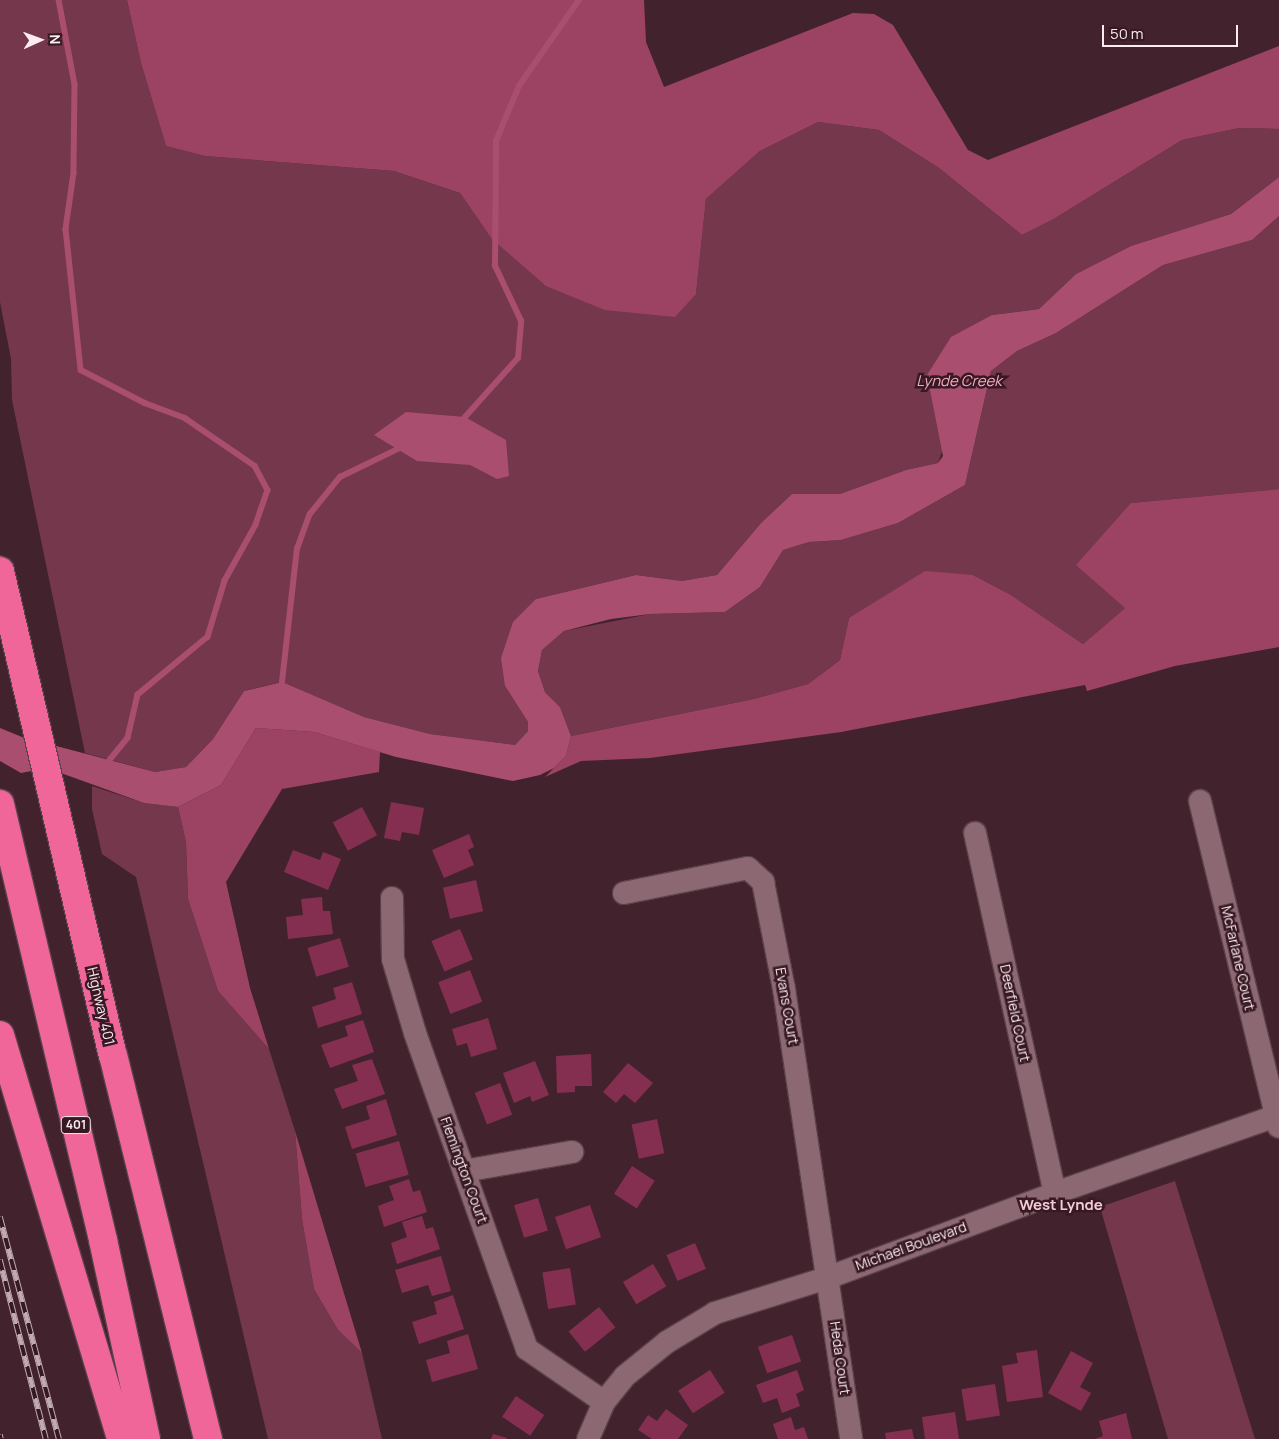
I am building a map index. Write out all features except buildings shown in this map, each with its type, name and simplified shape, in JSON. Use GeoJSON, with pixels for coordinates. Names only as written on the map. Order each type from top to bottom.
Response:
{"type":"FeatureCollection","features":[{"type":"Feature","properties":{"kind":"highway","name":"Highway 401"},"geometry":{"type":"LineString","coordinates":[[0,571],[60,832],[208,1439]]}},
{"type":"Feature","properties":{"kind":"highway","name":"401"},"geometry":{"type":"LineString","coordinates":[[1,808],[103,1240],[146,1439]]}},
{"type":"Feature","properties":{"kind":"highway"},"geometry":{"type":"LineString","coordinates":[[0,1035],[122,1439]]}},
{"type":"Feature","properties":{"kind":"street","name":"McFarlane Court"},"geometry":{"type":"LineString","coordinates":[[1200,801],[1278,1119]]}},
{"type":"Feature","properties":{"kind":"street","name":"Deerfield Court"},"geometry":{"type":"LineString","coordinates":[[975,833],[1056,1193]]}},
{"type":"Feature","properties":{"kind":"street","name":"Evans Court"},"geometry":{"type":"LineString","coordinates":[[624,893],[748,868],[763,882],[784,989],[827,1278]]}},
{"type":"Feature","properties":{"kind":"street","name":"Flemington Court"},"geometry":{"type":"LineString","coordinates":[[392,898],[393,959],[415,1033],[527,1349],[604,1402]]}},
{"type":"Feature","properties":{"kind":"street","name":"Michael Boulevard"},"geometry":{"type":"LineString","coordinates":[[588,1439],[604,1402],[625,1376],[667,1342],[715,1313],[827,1278],[1056,1193],[1278,1119]]}},
{"type":"Feature","properties":{"kind":"street"},"geometry":{"type":"LineString","coordinates":[[464,1171],[572,1152]]}},
{"type":"Feature","properties":{"kind":"street","name":"Heda Court"},"geometry":{"type":"LineString","coordinates":[[827,1278],[851,1439]]}},
{"type":"Feature","properties":{"kind":"shaded area"},"geometry":{"type":"Polygon","coordinates":[[[0,0],[127,0],[141,63],[166,146],[205,156],[394,171],[460,193],[491,238],[696,294],[706,199],[760,151],[818,122],[879,130],[939,168],[1022,235],[1052,220],[1182,140],[1239,128],[1279,129],[1279,177],[1231,214],[1131,246],[1076,274],[1039,309],[992,315],[938,463],[906,470],[840,494],[792,494],[761,523],[717,575],[682,581],[636,575],[536,599],[505,686],[528,722],[528,731],[515,745],[430,734],[364,717],[281,682],[244,691],[213,739],[186,767],[155,772],[85,753],[12,400],[11,359],[0,302],[0,0]]]}},
{"type":"Feature","properties":{"kind":"shaded area"},"geometry":{"type":"Polygon","coordinates":[[[127,0],[644,0],[646,42],[664,87],[853,13],[874,14],[893,25],[968,150],[988,160],[1279,46],[1279,129],[1239,128],[1182,140],[1052,220],[1022,235],[939,168],[879,130],[818,122],[760,151],[706,199],[696,294],[675,317],[605,310],[546,286],[491,238],[460,193],[394,171],[205,156],[166,146],[141,63],[127,0]]]}},
{"type":"Feature","properties":{"kind":"shaded area"},"geometry":{"type":"Polygon","coordinates":[[[1279,216],[1279,489],[1131,503],[1125,608],[1083,644],[1011,595],[973,575],[849,618],[840,660],[808,684],[754,699],[571,736],[560,707],[545,692],[538,671],[542,650],[564,631],[650,614],[725,612],[760,587],[783,550],[809,542],[841,540],[898,523],[965,485],[991,371],[1017,351],[1056,333],[1163,265],[1252,240],[1279,216]]]}},
{"type":"Feature","properties":{"kind":"shaded area"},"geometry":{"type":"Polygon","coordinates":[[[1279,489],[1279,647],[1175,666],[1087,691],[1085,685],[841,732],[650,758],[581,761],[545,777],[566,756],[571,736],[754,699],[808,684],[840,660],[849,618],[925,571],[973,575],[1011,595],[1083,644],[1125,608],[1076,565],[1131,503],[1279,489]]]}},
{"type":"Feature","properties":{"kind":"shaded area"},"geometry":{"type":"Polygon","coordinates":[[[256,728],[314,732],[380,752],[379,772],[282,789],[226,882],[250,988],[269,1049],[218,991],[188,899],[186,842],[178,807],[221,785],[256,728]]]}},
{"type":"Feature","properties":{"kind":"shaded area"},"geometry":{"type":"Polygon","coordinates":[[[92,786],[144,803],[178,807],[186,842],[188,899],[218,991],[269,1049],[295,1131],[302,1219],[314,1289],[338,1330],[362,1353],[382,1439],[268,1439],[136,877],[102,854],[92,809],[92,786]]]}},
{"type":"Feature","properties":{"kind":"shaded area"},"geometry":{"type":"Polygon","coordinates":[[[295,1131],[362,1353],[338,1330],[314,1289],[302,1219],[295,1131]]]}},
{"type":"Feature","properties":{"kind":"shaded area"},"geometry":{"type":"Polygon","coordinates":[[[1175,1181],[1255,1439],[1168,1439],[1100,1207],[1175,1181]]]}},
{"type":"Feature","properties":{"kind":"water","name":"Lynde Creek"},"geometry":{"type":"Polygon","coordinates":[[[1279,177],[1279,216],[1252,240],[1163,265],[1056,333],[1017,351],[991,371],[965,485],[898,523],[841,540],[809,542],[783,550],[760,587],[725,612],[650,614],[611,619],[564,631],[542,650],[538,671],[545,692],[560,707],[571,736],[566,756],[554,768],[540,775],[513,781],[396,757],[314,732],[256,728],[221,785],[178,807],[144,803],[47,768],[21,773],[0,761],[0,728],[22,737],[155,772],[186,767],[213,739],[244,691],[282,682],[364,717],[430,734],[515,745],[528,731],[528,722],[505,686],[501,658],[513,622],[536,599],[636,575],[682,581],[717,575],[761,523],[792,494],[840,494],[906,470],[938,463],[943,456],[927,375],[951,337],[992,315],[1039,309],[1076,274],[1131,246],[1231,214],[1279,177]]]}},
{"type":"Feature","properties":{"kind":"water"},"geometry":{"type":"Polygon","coordinates":[[[406,412],[465,417],[506,440],[509,476],[497,479],[470,465],[417,461],[374,435],[406,412]]]}},
{"type":"Feature","properties":{"kind":"waterway"},"geometry":{"type":"LineString","coordinates":[[59,0],[75,85],[74,173],[66,229],[81,370],[145,403],[185,418],[255,466],[268,490],[256,525],[225,581],[208,637],[138,695],[128,738],[110,760]]}},
{"type":"Feature","properties":{"kind":"waterway"},"geometry":{"type":"LineString","coordinates":[[465,417],[518,358],[521,321],[495,266],[496,141],[519,86],[579,0]]}},
{"type":"Feature","properties":{"kind":"waterway"},"geometry":{"type":"LineString","coordinates":[[282,682],[297,549],[310,514],[340,477],[398,449]]}},
{"type":"Feature","properties":{"kind":"railway"},"geometry":{"type":"LineString","coordinates":[[0,1217],[59,1439]]}},
{"type":"Feature","properties":{"kind":"railway"},"geometry":{"type":"LineString","coordinates":[[0,1260],[46,1439]]}},
{"type":"Feature","properties":{"kind":"railway"},"geometry":{"type":"LineString","coordinates":[[0,1435],[1,1439]]}},
{"type":"Feature","properties":{"kind":"district","name":"West Lynde"},"geometry":{"type":"Point","coordinates":[1061,1205]}}]}
